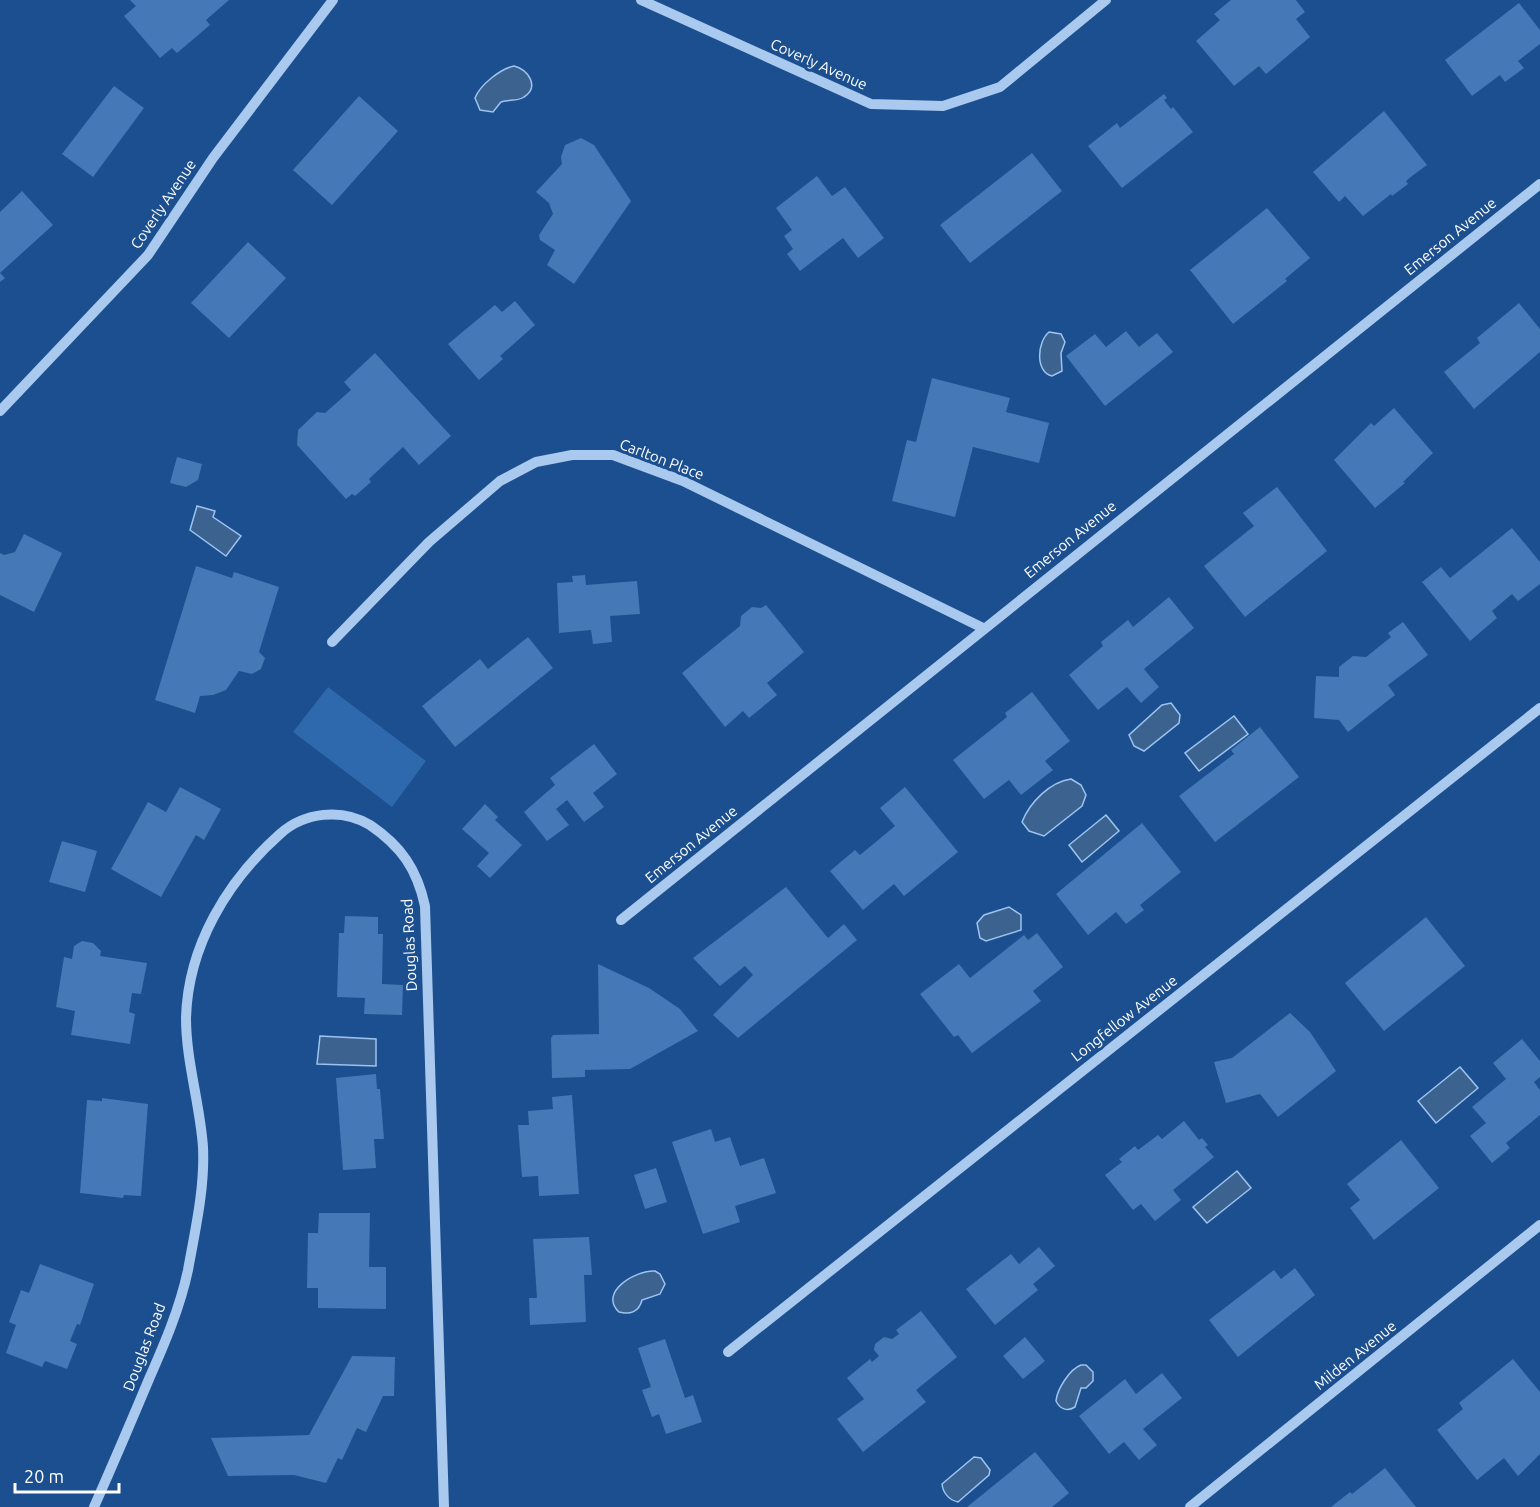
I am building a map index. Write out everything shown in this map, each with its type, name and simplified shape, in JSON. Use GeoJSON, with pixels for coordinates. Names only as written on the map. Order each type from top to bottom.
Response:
{"type":"FeatureCollection","features":[{"type":"Feature","properties":{"kind":"street","name":"Coverly Avenue"},"geometry":{"type":"LineString","coordinates":[[0,411],[148,255],[213,158],[333,0]]}},
{"type":"Feature","properties":{"kind":"street","name":"Coverly Avenue"},"geometry":{"type":"LineString","coordinates":[[641,0],[871,104],[943,106],[1000,87],[1106,0]]}},
{"type":"Feature","properties":{"kind":"street","name":"Emerson Avenue"},"geometry":{"type":"LineString","coordinates":[[621,920],[1540,184]]}},
{"type":"Feature","properties":{"kind":"street","name":"Carlton Place"},"geometry":{"type":"LineString","coordinates":[[332,642],[429,542],[500,481],[536,462],[572,455],[613,455],[683,481],[983,628]]}},
{"type":"Feature","properties":{"kind":"street","name":"Longfellow Avenue"},"geometry":{"type":"LineString","coordinates":[[728,1352],[1540,708]]}},
{"type":"Feature","properties":{"kind":"street","name":"Douglas Road"},"geometry":{"type":"LineString","coordinates":[[94,1507],[165,1341],[187,1275],[199,1214],[203,1148],[186,1018],[193,973],[207,928],[230,888],[260,852],[287,827],[303,819],[330,814],[360,819],[390,838],[414,871],[425,906],[444,1507]]}},
{"type":"Feature","properties":{"kind":"street","name":"Milden Avenue"},"geometry":{"type":"LineString","coordinates":[[1190,1507],[1540,1226]]}},
{"type":"Feature","properties":{"kind":"shaded area"},"geometry":{"type":"Polygon","coordinates":[[[514,66],[528,74],[532,84],[529,93],[519,99],[501,102],[493,112],[480,110],[475,98],[481,88],[497,74],[514,66]]]}},
{"type":"Feature","properties":{"kind":"shaded area"},"geometry":{"type":"Polygon","coordinates":[[[1049,332],[1061,334],[1065,342],[1061,353],[1062,371],[1052,376],[1046,373],[1040,363],[1040,349],[1049,332]]]}},
{"type":"Feature","properties":{"kind":"shaded area"},"geometry":{"type":"Polygon","coordinates":[[[197,506],[215,511],[213,517],[241,536],[226,556],[190,530],[197,506]]]}},
{"type":"Feature","properties":{"kind":"shaded area"},"geometry":{"type":"Polygon","coordinates":[[[328,687],[426,761],[392,807],[293,732],[328,687]]]}},
{"type":"Feature","properties":{"kind":"shaded area"},"geometry":{"type":"Polygon","coordinates":[[[1171,703],[1180,715],[1179,723],[1144,751],[1134,746],[1129,735],[1162,705],[1171,703]]]}},
{"type":"Feature","properties":{"kind":"shaded area"},"geometry":{"type":"Polygon","coordinates":[[[1234,716],[1248,734],[1199,771],[1185,753],[1234,716]]]}},
{"type":"Feature","properties":{"kind":"shaded area"},"geometry":{"type":"Polygon","coordinates":[[[1071,779],[1081,785],[1086,795],[1082,806],[1044,836],[1029,831],[1022,822],[1035,800],[1056,784],[1071,779]]]}},
{"type":"Feature","properties":{"kind":"shaded area"},"geometry":{"type":"Polygon","coordinates":[[[1106,815],[1119,831],[1082,862],[1069,845],[1106,815]]]}},
{"type":"Feature","properties":{"kind":"shaded area"},"geometry":{"type":"Polygon","coordinates":[[[1009,907],[1021,915],[1021,930],[986,941],[980,938],[977,923],[984,915],[1009,907]]]}},
{"type":"Feature","properties":{"kind":"shaded area"},"geometry":{"type":"Polygon","coordinates":[[[320,1036],[376,1039],[376,1066],[317,1064],[320,1036]]]}},
{"type":"Feature","properties":{"kind":"shaded area"},"geometry":{"type":"Polygon","coordinates":[[[1460,1067],[1478,1088],[1436,1123],[1418,1101],[1460,1067]]]}},
{"type":"Feature","properties":{"kind":"shaded area"},"geometry":{"type":"Polygon","coordinates":[[[1237,1171],[1251,1188],[1207,1223],[1193,1207],[1237,1171]]]}},
{"type":"Feature","properties":{"kind":"shaded area"},"geometry":{"type":"Polygon","coordinates":[[[655,1271],[660,1274],[665,1284],[660,1294],[642,1300],[634,1312],[619,1312],[613,1297],[616,1290],[638,1274],[655,1271]]]}},
{"type":"Feature","properties":{"kind":"shaded area"},"geometry":{"type":"Polygon","coordinates":[[[1081,1365],[1086,1365],[1093,1372],[1093,1381],[1086,1388],[1081,1388],[1075,1407],[1064,1409],[1056,1401],[1059,1391],[1069,1375],[1081,1365]]]}},
{"type":"Feature","properties":{"kind":"shaded area"},"geometry":{"type":"Polygon","coordinates":[[[974,1457],[981,1458],[990,1470],[989,1475],[958,1502],[952,1500],[947,1496],[942,1484],[974,1457]]]}},
{"type":"Feature","properties":{"kind":"building"},"geometry":{"type":"Polygon","coordinates":[[[130,0],[229,0],[206,20],[210,25],[177,53],[172,48],[160,58],[124,16],[136,6],[130,0]]]}},
{"type":"Feature","properties":{"kind":"building"},"geometry":{"type":"Polygon","coordinates":[[[1231,0],[1296,0],[1305,12],[1296,19],[1310,37],[1266,74],[1259,66],[1234,86],[1196,41],[1220,20],[1214,14],[1231,0]]]}},
{"type":"Feature","properties":{"kind":"building"},"geometry":{"type":"Polygon","coordinates":[[[1519,3],[1540,30],[1540,44],[1518,61],[1524,68],[1505,82],[1500,75],[1472,96],[1445,60],[1519,3]]]}},
{"type":"Feature","properties":{"kind":"building"},"geometry":{"type":"Polygon","coordinates":[[[114,86],[144,108],[93,177],[62,154],[114,86]]]}},
{"type":"Feature","properties":{"kind":"building"},"geometry":{"type":"Polygon","coordinates":[[[1164,94],[1167,98],[1164,100],[1171,109],[1173,107],[1193,132],[1122,188],[1088,146],[1117,123],[1120,128],[1164,94]]]}},
{"type":"Feature","properties":{"kind":"building"},"geometry":{"type":"Polygon","coordinates":[[[359,96],[398,131],[332,205],[293,170],[359,96]]]}},
{"type":"Feature","properties":{"kind":"building"},"geometry":{"type":"Polygon","coordinates":[[[1384,111],[1427,165],[1406,181],[1408,184],[1363,216],[1345,196],[1339,202],[1313,172],[1384,111]]]}},
{"type":"Feature","properties":{"kind":"building"},"geometry":{"type":"Polygon","coordinates":[[[581,138],[594,145],[631,201],[574,284],[547,265],[555,250],[540,240],[539,235],[553,214],[549,203],[536,192],[562,164],[561,157],[565,145],[581,138]]]}},
{"type":"Feature","properties":{"kind":"building"},"geometry":{"type":"Polygon","coordinates":[[[1032,153],[1062,191],[970,263],[940,225],[1032,153]]]}},
{"type":"Feature","properties":{"kind":"building"},"geometry":{"type":"Polygon","coordinates":[[[817,176],[832,196],[845,187],[884,238],[858,258],[843,238],[800,271],[787,254],[793,249],[784,236],[792,230],[776,208],[817,176]]]}},
{"type":"Feature","properties":{"kind":"building"},"geometry":{"type":"Polygon","coordinates":[[[22,191],[53,225],[0,273],[0,212],[22,191]]]}},
{"type":"Feature","properties":{"kind":"building"},"geometry":{"type":"Polygon","coordinates":[[[1267,208],[1310,258],[1285,279],[1287,281],[1233,324],[1190,270],[1267,208]]]}},
{"type":"Feature","properties":{"kind":"building"},"geometry":{"type":"Polygon","coordinates":[[[248,242],[286,278],[229,338],[191,303],[248,242]]]}},
{"type":"Feature","properties":{"kind":"building"},"geometry":{"type":"Polygon","coordinates":[[[515,301],[535,325],[500,356],[503,359],[479,380],[448,344],[495,305],[502,312],[515,301]]]}},
{"type":"Feature","properties":{"kind":"building"},"geometry":{"type":"Polygon","coordinates":[[[1519,303],[1540,329],[1540,352],[1474,409],[1444,372],[1480,343],[1477,338],[1519,303]]]}},
{"type":"Feature","properties":{"kind":"building"},"geometry":{"type":"Polygon","coordinates":[[[1126,331],[1139,347],[1157,333],[1173,352],[1105,406],[1066,356],[1095,334],[1106,347],[1126,331]]]}},
{"type":"Feature","properties":{"kind":"building"},"geometry":{"type":"Polygon","coordinates":[[[375,353],[451,436],[419,465],[403,447],[369,479],[371,482],[355,496],[352,494],[346,499],[297,445],[298,430],[317,412],[325,413],[351,390],[344,382],[375,353]]]}},
{"type":"Feature","properties":{"kind":"building"},"geometry":{"type":"Polygon","coordinates":[[[932,378],[1010,398],[1006,412],[1049,423],[1039,463],[973,447],[955,517],[892,501],[907,440],[916,442],[932,378]]]}},
{"type":"Feature","properties":{"kind":"building"},"geometry":{"type":"Polygon","coordinates":[[[1394,408],[1433,453],[1403,482],[1405,483],[1375,508],[1334,460],[1371,423],[1374,426],[1394,408]]]}},
{"type":"Feature","properties":{"kind":"building"},"geometry":{"type":"Polygon","coordinates":[[[177,457],[202,464],[198,480],[186,487],[170,483],[177,457]]]}},
{"type":"Feature","properties":{"kind":"building"},"geometry":{"type":"Polygon","coordinates":[[[1277,487],[1327,551],[1245,617],[1204,566],[1254,526],[1243,513],[1277,487]]]}},
{"type":"Feature","properties":{"kind":"building"},"geometry":{"type":"Polygon","coordinates":[[[1512,528],[1540,562],[1540,584],[1518,601],[1512,594],[1492,611],[1497,618],[1470,641],[1422,582],[1441,567],[1450,578],[1512,528]]]}},
{"type":"Feature","properties":{"kind":"building"},"geometry":{"type":"Polygon","coordinates":[[[24,534],[62,553],[34,612],[0,595],[0,553],[4,555],[15,552],[24,534]]]}},
{"type":"Feature","properties":{"kind":"building"},"geometry":{"type":"Polygon","coordinates":[[[196,566],[232,578],[234,572],[279,587],[259,652],[265,658],[261,669],[252,674],[239,671],[226,690],[213,695],[200,696],[195,713],[155,700],[196,566]]]}},
{"type":"Feature","properties":{"kind":"building"},"geometry":{"type":"Polygon","coordinates":[[[585,575],[586,585],[637,581],[640,614],[610,616],[612,642],[593,644],[591,630],[559,633],[557,583],[573,582],[572,576],[585,575]]]}},
{"type":"Feature","properties":{"kind":"building"},"geometry":{"type":"Polygon","coordinates":[[[1169,597],[1194,628],[1144,669],[1159,687],[1141,703],[1127,687],[1098,710],[1069,675],[1103,646],[1101,642],[1128,620],[1133,627],[1169,597]]]}},
{"type":"Feature","properties":{"kind":"building"},"geometry":{"type":"Polygon","coordinates":[[[766,605],[804,652],[767,683],[777,695],[749,718],[743,711],[725,727],[682,673],[740,626],[741,616],[752,607],[761,608],[766,605]]]}},
{"type":"Feature","properties":{"kind":"building"},"geometry":{"type":"Polygon","coordinates":[[[1403,622],[1428,655],[1388,685],[1395,695],[1348,732],[1339,720],[1314,718],[1316,676],[1339,677],[1339,667],[1353,656],[1366,657],[1391,637],[1388,633],[1403,622]]]}},
{"type":"Feature","properties":{"kind":"building"},"geometry":{"type":"Polygon","coordinates":[[[528,637],[553,668],[455,747],[422,706],[480,659],[488,669],[528,637]]]}},
{"type":"Feature","properties":{"kind":"building"},"geometry":{"type":"Polygon","coordinates":[[[1032,692],[1070,741],[1045,761],[1053,770],[1021,795],[1009,780],[984,799],[953,760],[1007,717],[1005,713],[1032,692]]]}},
{"type":"Feature","properties":{"kind":"building"},"geometry":{"type":"Polygon","coordinates":[[[1260,727],[1299,777],[1215,842],[1179,796],[1234,754],[1231,750],[1260,727]]]}},
{"type":"Feature","properties":{"kind":"building"},"geometry":{"type":"Polygon","coordinates":[[[594,744],[617,774],[593,793],[604,807],[584,822],[567,800],[556,809],[569,825],[547,841],[524,812],[555,785],[550,778],[594,744]]]}},
{"type":"Feature","properties":{"kind":"building"},"geometry":{"type":"Polygon","coordinates":[[[180,787],[221,809],[204,840],[196,835],[161,897],[111,869],[148,802],[166,812],[180,787]]]}},
{"type":"Feature","properties":{"kind":"building"},"geometry":{"type":"Polygon","coordinates":[[[905,787],[958,852],[904,896],[894,884],[863,910],[830,871],[855,850],[860,855],[895,826],[880,808],[905,787]]]}},
{"type":"Feature","properties":{"kind":"building"},"geometry":{"type":"Polygon","coordinates":[[[485,804],[498,817],[495,820],[522,845],[490,878],[477,866],[489,853],[462,829],[485,804]]]}},
{"type":"Feature","properties":{"kind":"building"},"geometry":{"type":"Polygon","coordinates":[[[1142,823],[1181,872],[1140,905],[1144,910],[1126,924],[1116,912],[1088,935],[1056,894],[1142,823]]]}},
{"type":"Feature","properties":{"kind":"building"},"geometry":{"type":"Polygon","coordinates":[[[62,841],[97,851],[85,892],[49,882],[62,841]]]}},
{"type":"Feature","properties":{"kind":"building"},"geometry":{"type":"Polygon","coordinates":[[[786,887],[828,938],[844,924],[857,940],[738,1038],[713,1015],[753,975],[745,966],[720,986],[693,958],[786,887]]]}},
{"type":"Feature","properties":{"kind":"building"},"geometry":{"type":"Polygon","coordinates":[[[345,916],[378,917],[378,934],[383,934],[382,984],[403,985],[402,1015],[364,1014],[365,998],[337,997],[339,933],[344,933],[345,916]]]}},
{"type":"Feature","properties":{"kind":"building"},"geometry":{"type":"Polygon","coordinates":[[[1426,917],[1465,966],[1384,1031],[1345,983],[1426,917]]]}},
{"type":"Feature","properties":{"kind":"building"},"geometry":{"type":"Polygon","coordinates":[[[1037,933],[1063,967],[1033,991],[1041,1001],[972,1053],[958,1035],[954,1037],[920,994],[959,964],[970,978],[1024,935],[1028,940],[1037,933]]]}},
{"type":"Feature","properties":{"kind":"building"},"geometry":{"type":"Polygon","coordinates":[[[82,941],[93,943],[101,951],[100,956],[147,963],[141,994],[132,993],[129,1012],[135,1014],[130,1044],[71,1035],[75,1011],[56,1007],[64,957],[72,959],[74,946],[82,941]]]}},
{"type":"Feature","properties":{"kind":"building"},"geometry":{"type":"Polygon","coordinates":[[[598,964],[649,988],[680,1009],[698,1031],[630,1069],[585,1070],[585,1077],[552,1078],[551,1038],[553,1035],[599,1034],[598,964]]]}},
{"type":"Feature","properties":{"kind":"building"},"geometry":{"type":"Polygon","coordinates":[[[1290,1013],[1310,1032],[1336,1071],[1278,1117],[1260,1094],[1226,1103],[1214,1062],[1232,1058],[1290,1013]]]}},
{"type":"Feature","properties":{"kind":"building"},"geometry":{"type":"Polygon","coordinates":[[[1522,1039],[1540,1061],[1540,1077],[1534,1082],[1540,1090],[1540,1115],[1506,1143],[1510,1148],[1492,1163],[1470,1136],[1486,1123],[1472,1107],[1506,1079],[1493,1063],[1522,1039]]]}},
{"type":"Feature","properties":{"kind":"building"},"geometry":{"type":"Polygon","coordinates":[[[376,1074],[377,1089],[380,1089],[384,1139],[374,1139],[376,1168],[343,1170],[336,1078],[376,1074]]]}},
{"type":"Feature","properties":{"kind":"building"},"geometry":{"type":"Polygon","coordinates":[[[572,1095],[579,1194],[539,1196],[538,1176],[522,1177],[518,1125],[529,1125],[528,1111],[553,1109],[552,1097],[572,1095]]]}},
{"type":"Feature","properties":{"kind":"building"},"geometry":{"type":"Polygon","coordinates":[[[102,1098],[148,1104],[141,1196],[124,1195],[123,1198],[80,1193],[87,1100],[102,1101],[102,1098]]]}},
{"type":"Feature","properties":{"kind":"building"},"geometry":{"type":"Polygon","coordinates":[[[1184,1121],[1199,1140],[1202,1138],[1208,1145],[1205,1147],[1214,1157],[1173,1190],[1181,1200],[1155,1221],[1141,1204],[1133,1210],[1105,1175],[1122,1162],[1119,1159],[1135,1146],[1138,1150],[1158,1135],[1162,1139],[1184,1121]]]}},
{"type":"Feature","properties":{"kind":"building"},"geometry":{"type":"Polygon","coordinates":[[[711,1129],[715,1142],[730,1137],[740,1166],[764,1158],[776,1193],[735,1206],[740,1222],[703,1234],[672,1142],[711,1129]]]}},
{"type":"Feature","properties":{"kind":"building"},"geometry":{"type":"Polygon","coordinates":[[[1401,1140],[1439,1188],[1374,1240],[1350,1208],[1360,1200],[1347,1184],[1401,1140]]]}},
{"type":"Feature","properties":{"kind":"building"},"geometry":{"type":"Polygon","coordinates":[[[656,1168],[667,1202],[645,1209],[634,1175],[656,1168]]]}},
{"type":"Feature","properties":{"kind":"building"},"geometry":{"type":"Polygon","coordinates":[[[319,1213],[370,1213],[369,1267],[386,1267],[386,1309],[318,1308],[318,1288],[307,1288],[308,1233],[318,1233],[319,1213]]]}},
{"type":"Feature","properties":{"kind":"building"},"geometry":{"type":"Polygon","coordinates":[[[589,1237],[592,1275],[584,1275],[586,1322],[530,1325],[529,1298],[537,1298],[533,1239],[589,1237]]]}},
{"type":"Feature","properties":{"kind":"building"},"geometry":{"type":"Polygon","coordinates":[[[1039,1247],[1055,1266],[1033,1284],[1038,1290],[995,1325],[966,1289],[1011,1254],[1019,1264],[1039,1247]]]}},
{"type":"Feature","properties":{"kind":"building"},"geometry":{"type":"Polygon","coordinates":[[[40,1264],[94,1284],[80,1325],[77,1324],[70,1341],[77,1344],[67,1369],[45,1361],[42,1367],[6,1353],[16,1325],[9,1322],[21,1290],[29,1293],[40,1264]]]}},
{"type":"Feature","properties":{"kind":"building"},"geometry":{"type":"Polygon","coordinates":[[[1295,1268],[1315,1295],[1238,1357],[1209,1320],[1274,1270],[1281,1279],[1295,1268]]]}},
{"type":"Feature","properties":{"kind":"building"},"geometry":{"type":"Polygon","coordinates":[[[921,1311],[957,1357],[916,1390],[926,1402],[863,1452],[837,1419],[864,1399],[847,1378],[870,1359],[872,1362],[879,1356],[874,1350],[875,1344],[884,1337],[892,1339],[899,1334],[896,1330],[921,1311]]]}},
{"type":"Feature","properties":{"kind":"building"},"geometry":{"type":"Polygon","coordinates":[[[1025,1337],[1045,1361],[1023,1379],[1003,1356],[1025,1337]]]}},
{"type":"Feature","properties":{"kind":"building"},"geometry":{"type":"Polygon","coordinates":[[[665,1339],[685,1398],[693,1395],[702,1422],[666,1434],[659,1414],[652,1417],[642,1390],[651,1387],[638,1348],[665,1339]]]}},
{"type":"Feature","properties":{"kind":"building"},"geometry":{"type":"Polygon","coordinates":[[[352,1356],[395,1357],[394,1396],[383,1396],[366,1432],[357,1428],[342,1460],[338,1458],[326,1483],[294,1475],[228,1476],[211,1438],[309,1435],[352,1356]]]}},
{"type":"Feature","properties":{"kind":"building"},"geometry":{"type":"Polygon","coordinates":[[[1513,1359],[1540,1392],[1540,1454],[1518,1476],[1504,1458],[1477,1480],[1437,1430],[1463,1409],[1459,1403],[1513,1359]]]}},
{"type":"Feature","properties":{"kind":"building"},"geometry":{"type":"Polygon","coordinates":[[[1162,1373],[1182,1398],[1143,1429],[1157,1445],[1139,1460],[1124,1442],[1109,1454],[1079,1416],[1125,1379],[1136,1394],[1162,1373]]]}},
{"type":"Feature","properties":{"kind":"building"},"geometry":{"type":"Polygon","coordinates":[[[1035,1452],[1069,1493],[1052,1507],[967,1507],[1035,1452]]]}},
{"type":"Feature","properties":{"kind":"building"},"geometry":{"type":"Polygon","coordinates":[[[1385,1468],[1416,1507],[1331,1507],[1350,1492],[1352,1494],[1385,1468]]]}}]}
